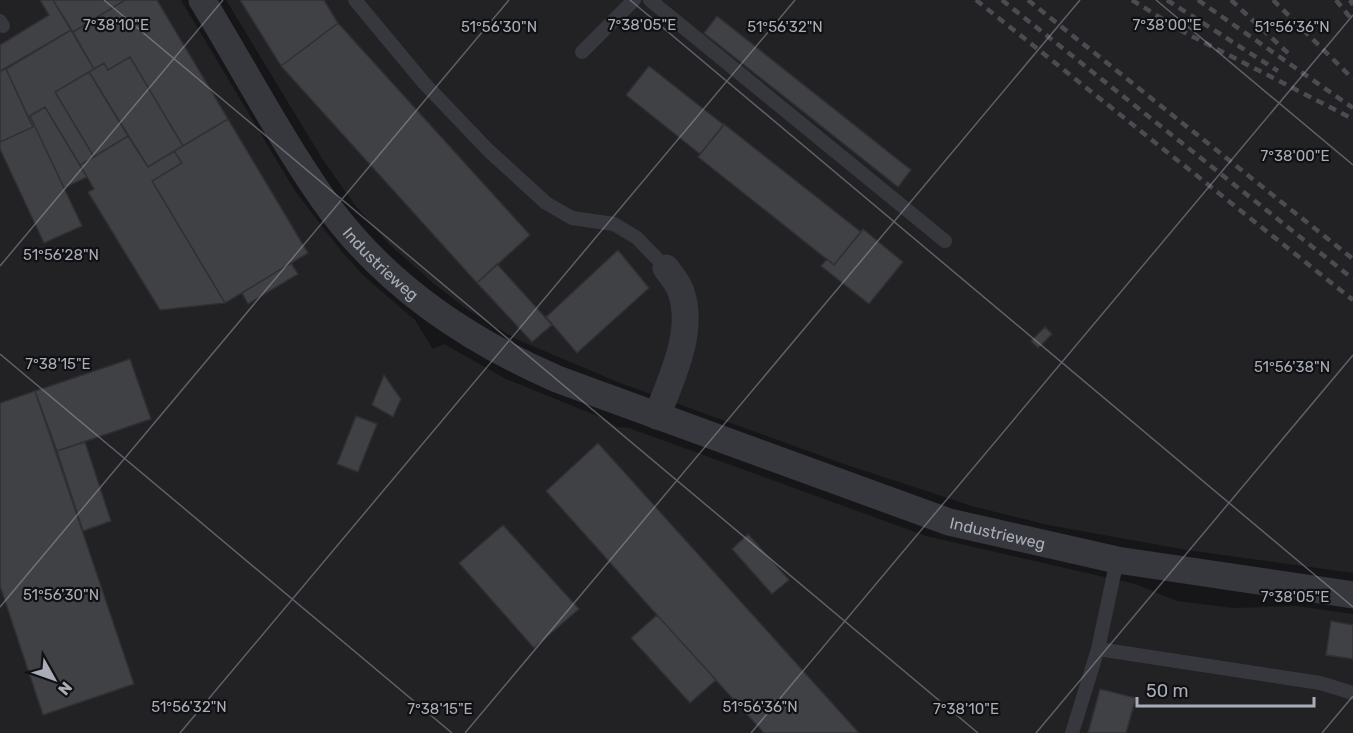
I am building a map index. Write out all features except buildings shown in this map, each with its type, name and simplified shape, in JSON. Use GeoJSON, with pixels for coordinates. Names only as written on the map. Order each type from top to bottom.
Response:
{"type":"FeatureCollection","features":[{"type":"Feature","properties":{"kind":"street","name":"Industrieweg"},"geometry":{"type":"LineString","coordinates":[[202,0],[327,203],[396,280],[436,312],[505,355],[557,379],[949,522],[1117,560],[1353,595]]}},
{"type":"Feature","properties":{"kind":"street"},"geometry":{"type":"LineString","coordinates":[[657,416],[679,355],[685,321],[681,292],[666,268]]}},
{"type":"Feature","properties":{"kind":"lane"},"geometry":{"type":"LineString","coordinates":[[355,0],[424,83],[488,150],[546,203],[572,218],[614,224],[637,238],[666,268]]}},
{"type":"Feature","properties":{"kind":"lane"},"geometry":{"type":"LineString","coordinates":[[582,52],[634,0]]}},
{"type":"Feature","properties":{"kind":"lane"},"geometry":{"type":"LineString","coordinates":[[650,0],[945,242]]}},
{"type":"Feature","properties":{"kind":"lane"},"geometry":{"type":"LineString","coordinates":[[1072,733],[1098,649],[1117,560]]}},
{"type":"Feature","properties":{"kind":"lane"},"geometry":{"type":"LineString","coordinates":[[1098,649],[1320,683],[1353,693]]}},
{"type":"Feature","properties":{"kind":"shaded area"},"geometry":{"type":"Polygon","coordinates":[[[0,0],[181,0],[295,191],[342,252],[365,277],[415,320],[433,349],[444,344],[506,379],[605,419],[617,427],[629,428],[926,536],[1135,584],[1177,601],[1234,608],[1296,606],[1353,614],[1353,733],[0,733],[0,0]]]}},
{"type":"Feature","properties":{"kind":"shaded area"},"geometry":{"type":"Polygon","coordinates":[[[226,0],[1353,0],[1353,573],[1187,550],[1048,525],[975,507],[844,464],[620,383],[516,339],[468,310],[433,283],[388,243],[355,205],[323,160],[226,0]]]}},
{"type":"Feature","properties":{"kind":"railway"},"geometry":{"type":"LineString","coordinates":[[976,0],[1353,300]]}},
{"type":"Feature","properties":{"kind":"railway"},"geometry":{"type":"LineString","coordinates":[[1002,0],[1353,279]]}},
{"type":"Feature","properties":{"kind":"railway"},"geometry":{"type":"LineString","coordinates":[[1028,0],[1353,259]]}},
{"type":"Feature","properties":{"kind":"railway"},"geometry":{"type":"LineString","coordinates":[[1132,0],[1180,30],[1353,119]]}},
{"type":"Feature","properties":{"kind":"railway"},"geometry":{"type":"LineString","coordinates":[[1167,0],[1278,71]]}},
{"type":"Feature","properties":{"kind":"railway"},"geometry":{"type":"LineString","coordinates":[[1198,0],[1353,108]]}},
{"type":"Feature","properties":{"kind":"railway"},"geometry":{"type":"LineString","coordinates":[[1231,0],[1290,55]]}},
{"type":"Feature","properties":{"kind":"railway"},"geometry":{"type":"LineString","coordinates":[[1273,0],[1353,79]]}},
{"type":"Feature","properties":{"kind":"railway"},"geometry":{"type":"LineString","coordinates":[[1336,0],[1353,21]]}},
{"type":"Feature","properties":{"kind":"railway"},"geometry":{"type":"LineString","coordinates":[[1350,0],[1353,5]]}}]}
